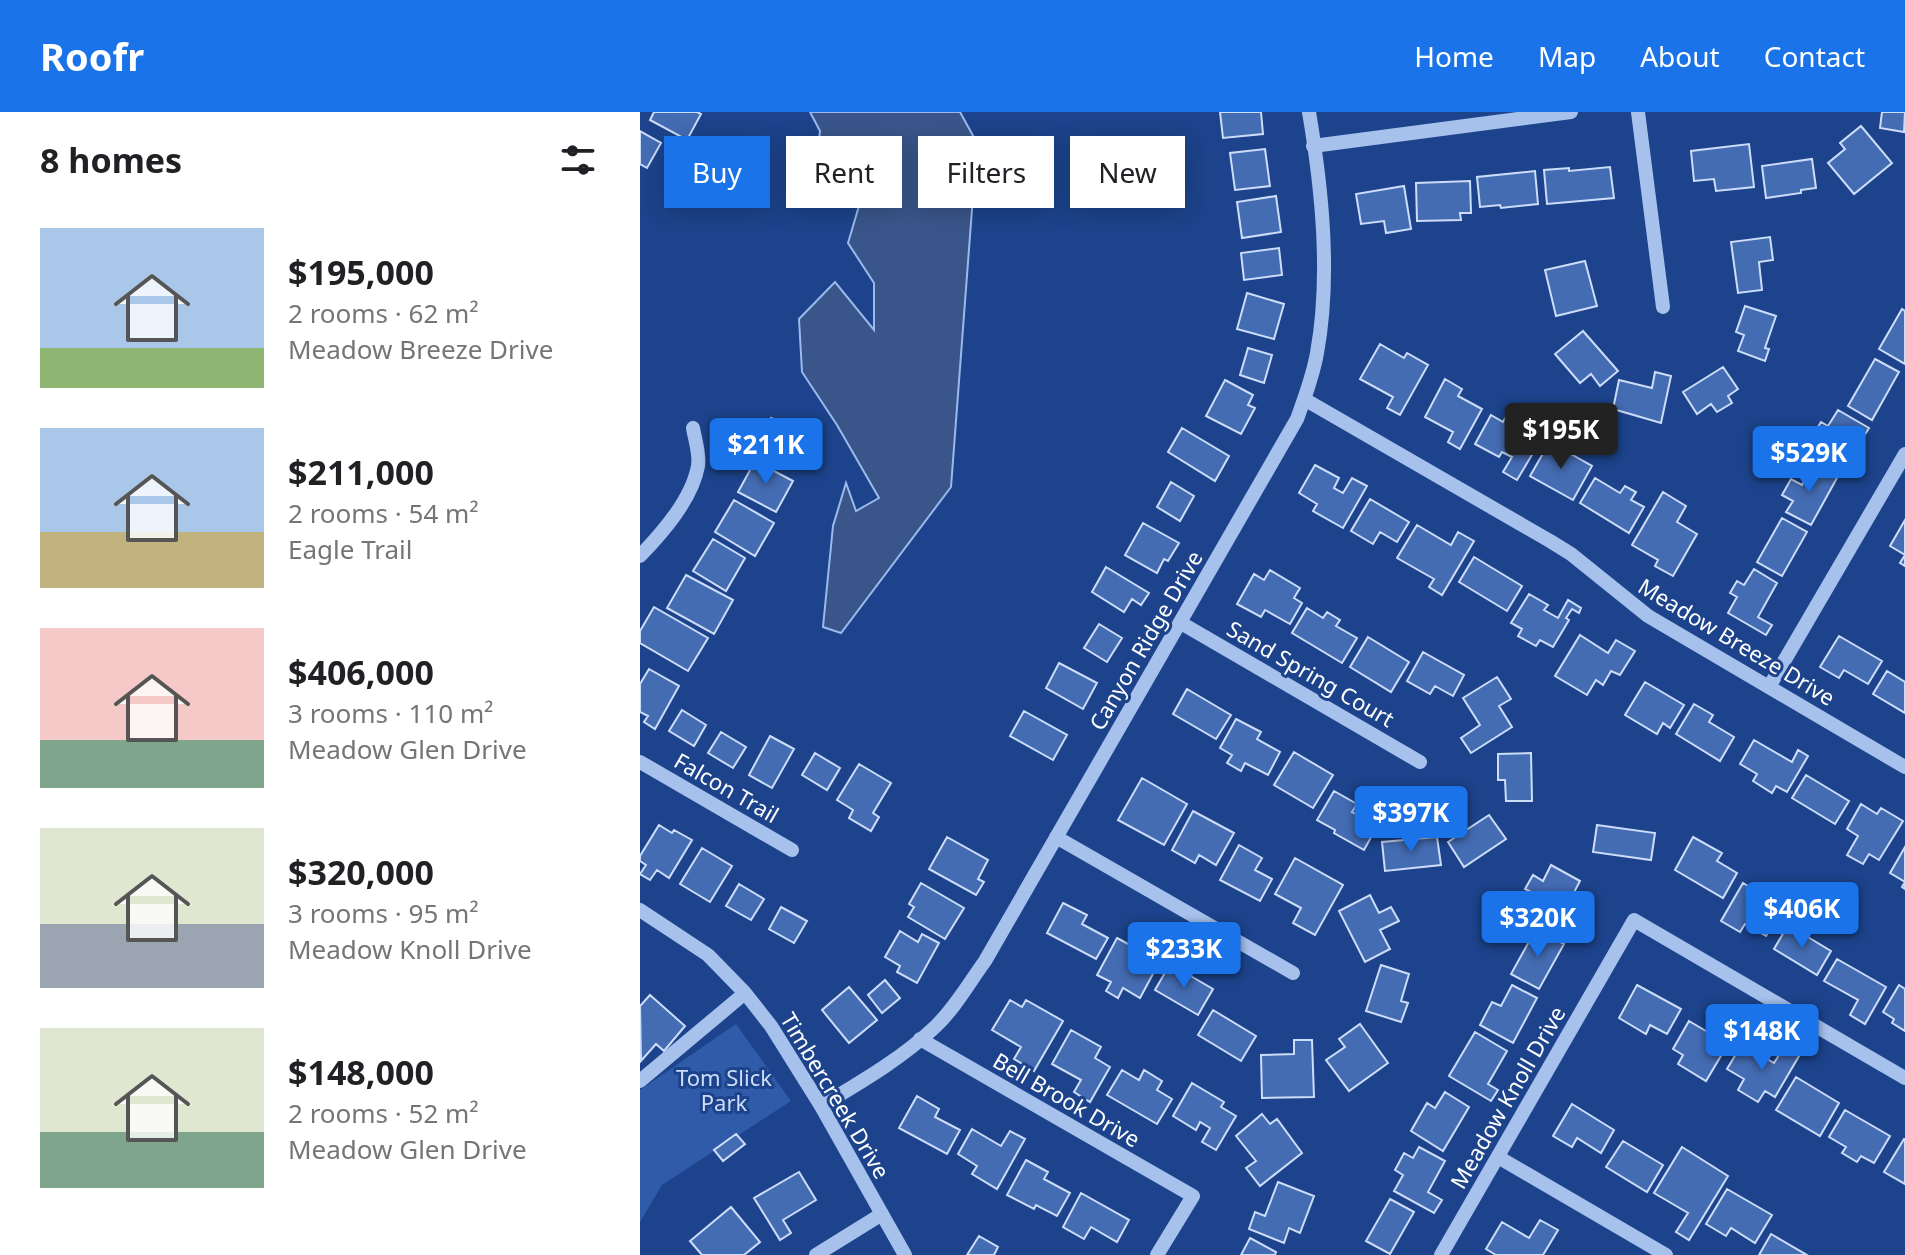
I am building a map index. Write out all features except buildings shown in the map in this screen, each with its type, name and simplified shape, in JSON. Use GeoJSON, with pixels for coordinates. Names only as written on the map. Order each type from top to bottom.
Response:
{"type":"FeatureCollection","features":[{"type":"Feature","properties":{"kind":"street","name":"Canyon Ridge Drive"},"geometry":{"type":"LineString","coordinates":[[821,1106],[888,1066],[936,1026],[956,1003],[985,961],[1282,449],[1304,399],[1317,356],[1325,301],[1324,252],[1309,112]]}},
{"type":"Feature","properties":{"kind":"street"},"geometry":{"type":"LineString","coordinates":[[1313,146],[1571,112]]}},
{"type":"Feature","properties":{"kind":"street"},"geometry":{"type":"LineString","coordinates":[[1638,112],[1663,307]]}},
{"type":"Feature","properties":{"kind":"street","name":"Meadow Breeze Drive"},"geometry":{"type":"LineString","coordinates":[[1304,399],[1550,541],[1571,554],[1648,616],[1905,767]]}},
{"type":"Feature","properties":{"kind":"street"},"geometry":{"type":"LineString","coordinates":[[640,556],[678,509],[693,483],[699,463],[693,428]]}},
{"type":"Feature","properties":{"kind":"street"},"geometry":{"type":"LineString","coordinates":[[1769,687],[1905,455]]}},
{"type":"Feature","properties":{"kind":"street","name":"Sand Spring Court"},"geometry":{"type":"LineString","coordinates":[[1181,623],[1420,762]]}},
{"type":"Feature","properties":{"kind":"street","name":"Falcon Trail"},"geometry":{"type":"LineString","coordinates":[[640,762],[792,850]]}},
{"type":"Feature","properties":{"kind":"street"},"geometry":{"type":"LineString","coordinates":[[1056,837],[1293,973]]}},
{"type":"Feature","properties":{"kind":"street","name":"Timbercreek Drive"},"geometry":{"type":"LineString","coordinates":[[640,910],[708,955],[745,993],[789,1052],[905,1255]]}},
{"type":"Feature","properties":{"kind":"street","name":"Meadow Knoll Drive"},"geometry":{"type":"LineString","coordinates":[[1441,1255],[1634,920],[1905,1078]]}},
{"type":"Feature","properties":{"kind":"street"},"geometry":{"type":"LineString","coordinates":[[640,1081],[745,993]]}},
{"type":"Feature","properties":{"kind":"street","name":"Bell Brook Drive"},"geometry":{"type":"LineString","coordinates":[[920,1039],[1193,1196],[1157,1255]]}},
{"type":"Feature","properties":{"kind":"street"},"geometry":{"type":"LineString","coordinates":[[1498,1157],[1666,1255]]}},
{"type":"Feature","properties":{"kind":"street"},"geometry":{"type":"LineString","coordinates":[[816,1255],[882,1214]]}},
{"type":"Feature","properties":{"kind":"green space","name":"Tom Slick Park"},"geometry":{"type":"Polygon","coordinates":[[[736,1024],[791,1101],[662,1185],[640,1222],[640,1090],[736,1024]]]}},
{"type":"Feature","properties":{"kind":"shaded area"},"geometry":{"type":"Polygon","coordinates":[[[810,112],[960,112],[973,136],[918,136],[918,208],[972,208],[951,487],[841,633],[823,627],[833,526],[846,483],[856,511],[879,498],[802,372],[799,319],[835,282],[874,330],[874,283],[848,243],[858,208],[902,208],[902,136],[819,136],[810,112]]]}}]}
